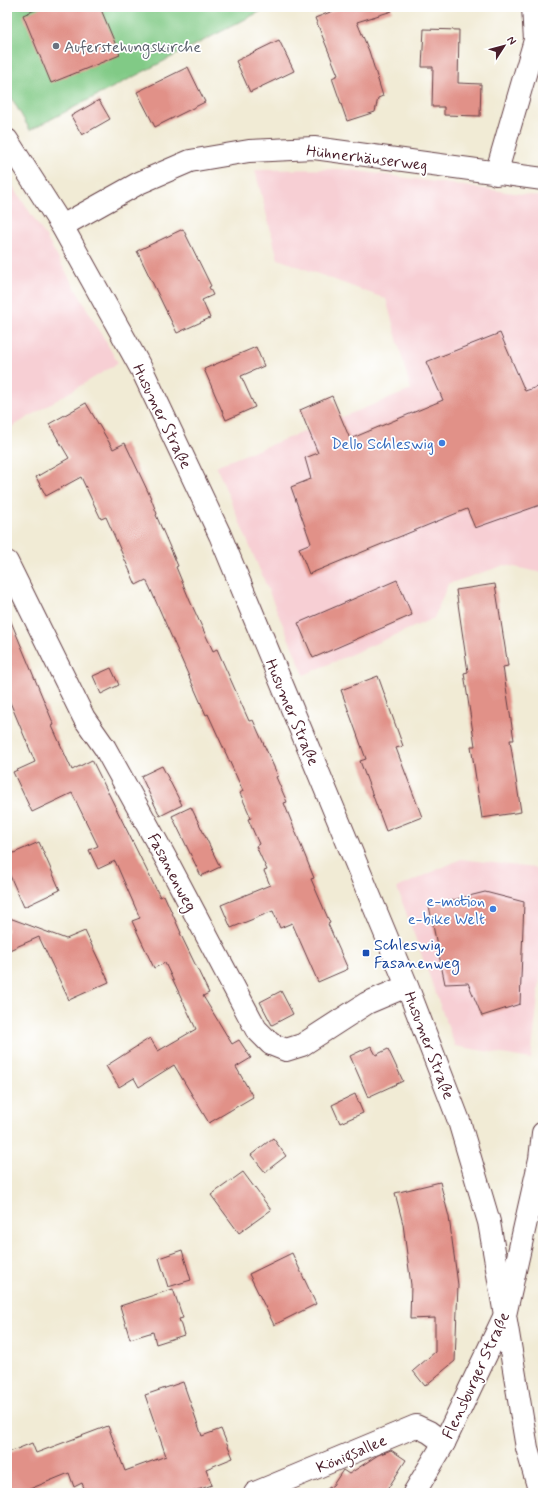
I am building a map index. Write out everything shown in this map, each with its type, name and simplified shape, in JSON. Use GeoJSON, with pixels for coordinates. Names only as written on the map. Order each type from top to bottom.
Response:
{"type":"FeatureCollection","features":[{"type":"Feature","properties":{"kind":"street"},"geometry":{"type":"LineString","coordinates":[[496,174],[535,40],[533,7]]}},
{"type":"Feature","properties":{"kind":"street","name":"Husumer Straße"},"geometry":{"type":"LineString","coordinates":[[7,140],[62,226],[143,372],[220,536],[407,986],[459,1121],[489,1222],[526,1448],[540,1493]]}},
{"type":"Feature","properties":{"kind":"street","name":"Hühnerhäuserweg"},"geometry":{"type":"LineString","coordinates":[[62,226],[139,183],[190,161],[249,151],[314,148],[496,174],[543,179]]}},
{"type":"Feature","properties":{"kind":"street","name":"Fasanenweg"},"geometry":{"type":"LineString","coordinates":[[7,562],[84,718],[105,748],[120,775],[256,1029],[271,1044],[286,1050],[302,1044],[367,1003],[407,986]]}},
{"type":"Feature","properties":{"kind":"street","name":"Flensburger Straße"},"geometry":{"type":"LineString","coordinates":[[414,1493],[444,1443],[505,1315],[540,1159],[543,1133]]}},
{"type":"Feature","properties":{"kind":"street","name":"Königsallee"},"geometry":{"type":"LineString","coordinates":[[255,1493],[416,1426],[429,1432],[444,1443]]}},
{"type":"Feature","properties":{"kind":"shaded area"},"geometry":{"type":"Polygon","coordinates":[[[343,169],[543,197],[543,573],[505,565],[448,584],[434,618],[304,675],[216,466],[411,390],[386,299],[278,259],[255,170],[343,169]]]}},
{"type":"Feature","properties":{"kind":"shaded area"},"geometry":{"type":"Polygon","coordinates":[[[7,177],[46,237],[118,363],[7,430],[7,177]]]}},
{"type":"Feature","properties":{"kind":"shaded area"},"geometry":{"type":"Polygon","coordinates":[[[461,859],[543,869],[543,955],[531,1059],[455,1046],[397,888],[461,859]]]}},
{"type":"Feature","properties":{"kind":"green space"},"geometry":{"type":"Polygon","coordinates":[[[7,7],[269,7],[30,130],[7,90],[7,7]]]}},
{"type":"Feature","properties":{"kind":"building"},"geometry":{"type":"Polygon","coordinates":[[[42,7],[100,7],[120,55],[51,83],[23,15],[42,7]]]}},
{"type":"Feature","properties":{"kind":"building"},"geometry":{"type":"Polygon","coordinates":[[[343,7],[391,7],[392,11],[357,22],[369,51],[383,96],[378,98],[375,112],[347,121],[332,78],[338,75],[315,18],[343,7]]]}},
{"type":"Feature","properties":{"kind":"building"},"geometry":{"type":"Polygon","coordinates":[[[424,29],[459,30],[458,83],[481,84],[480,116],[444,115],[444,107],[432,107],[433,67],[422,67],[424,29]]]}},
{"type":"Feature","properties":{"kind":"building"},"geometry":{"type":"Polygon","coordinates":[[[279,40],[294,71],[250,92],[236,61],[279,40]]]}},
{"type":"Feature","properties":{"kind":"building"},"geometry":{"type":"Polygon","coordinates":[[[188,67],[205,102],[155,127],[137,92],[188,67]]]}},
{"type":"Feature","properties":{"kind":"building"},"geometry":{"type":"Polygon","coordinates":[[[99,100],[110,119],[82,135],[71,116],[99,100]]]}},
{"type":"Feature","properties":{"kind":"building"},"geometry":{"type":"Polygon","coordinates":[[[183,229],[211,286],[209,287],[213,295],[202,300],[210,318],[177,333],[137,251],[183,229]]]}},
{"type":"Feature","properties":{"kind":"building","name":"Dello Schleswig"},"geometry":{"type":"Polygon","coordinates":[[[500,333],[525,391],[543,385],[543,504],[475,528],[467,509],[309,574],[299,548],[311,543],[291,487],[311,479],[305,458],[318,453],[300,410],[332,396],[350,439],[443,400],[426,362],[500,333]]]}},
{"type":"Feature","properties":{"kind":"building"},"geometry":{"type":"Polygon","coordinates":[[[256,347],[264,366],[241,376],[255,407],[226,420],[204,369],[256,347]]]}},
{"type":"Feature","properties":{"kind":"building"},"geometry":{"type":"Polygon","coordinates":[[[86,403],[113,449],[125,443],[150,496],[157,514],[156,515],[178,566],[176,567],[190,601],[213,651],[217,649],[249,721],[253,720],[278,776],[276,777],[287,802],[284,803],[314,878],[311,879],[330,923],[328,924],[348,969],[318,982],[292,923],[280,928],[273,911],[231,928],[221,905],[270,885],[264,871],[267,870],[256,846],[259,844],[248,819],[251,818],[240,793],[243,791],[208,714],[206,715],[146,580],[136,585],[106,517],[101,519],[81,477],[46,496],[36,477],[69,458],[49,424],[86,403]]]}},
{"type":"Feature","properties":{"kind":"building"},"geometry":{"type":"Polygon","coordinates":[[[397,580],[412,615],[313,658],[298,623],[397,580]]]}},
{"type":"Feature","properties":{"kind":"building"},"geometry":{"type":"Polygon","coordinates":[[[495,584],[508,666],[503,667],[514,740],[510,740],[521,812],[482,818],[471,746],[475,746],[464,673],[468,672],[456,590],[495,584]]]}},
{"type":"Feature","properties":{"kind":"building"},"geometry":{"type":"Polygon","coordinates":[[[7,612],[54,725],[52,726],[72,770],[92,760],[160,897],[164,895],[180,933],[209,993],[203,996],[232,1044],[239,1040],[251,1058],[236,1067],[253,1097],[209,1123],[174,1065],[139,1087],[134,1078],[119,1087],[106,1066],[150,1038],[158,1051],[196,1029],[165,963],[154,968],[132,921],[140,918],[115,861],[98,869],[89,850],[98,846],[72,793],[32,812],[13,772],[35,762],[7,695],[7,612]]]}},
{"type":"Feature","properties":{"kind":"building"},"geometry":{"type":"Polygon","coordinates":[[[111,668],[119,685],[101,694],[93,676],[111,668]]]}},
{"type":"Feature","properties":{"kind":"building"},"geometry":{"type":"Polygon","coordinates":[[[378,676],[403,746],[396,748],[422,817],[386,831],[360,761],[366,759],[341,690],[378,676]]]}},
{"type":"Feature","properties":{"kind":"building"},"geometry":{"type":"Polygon","coordinates":[[[162,766],[182,805],[160,816],[141,776],[162,766]]]}},
{"type":"Feature","properties":{"kind":"building"},"geometry":{"type":"Polygon","coordinates":[[[191,807],[220,867],[201,876],[172,816],[191,807]]]}},
{"type":"Feature","properties":{"kind":"building"},"geometry":{"type":"Polygon","coordinates":[[[39,842],[60,890],[24,907],[7,869],[7,856],[39,842]]]}},
{"type":"Feature","properties":{"kind":"building"},"geometry":{"type":"Polygon","coordinates":[[[485,892],[524,902],[520,1004],[482,1016],[468,983],[445,984],[429,906],[485,892]]]}},
{"type":"Feature","properties":{"kind":"building"},"geometry":{"type":"Polygon","coordinates":[[[7,917],[66,939],[85,931],[109,982],[69,1000],[39,937],[7,951],[7,917]]]}},
{"type":"Feature","properties":{"kind":"building"},"geometry":{"type":"Polygon","coordinates":[[[281,991],[293,1014],[272,1025],[260,1002],[281,991]]]}},
{"type":"Feature","properties":{"kind":"building"},"geometry":{"type":"Polygon","coordinates":[[[371,1046],[376,1055],[388,1049],[403,1081],[368,1097],[350,1056],[371,1046]]]}},
{"type":"Feature","properties":{"kind":"building"},"geometry":{"type":"Polygon","coordinates":[[[355,1094],[363,1113],[340,1123],[332,1105],[355,1094]]]}},
{"type":"Feature","properties":{"kind":"building"},"geometry":{"type":"Polygon","coordinates":[[[273,1138],[286,1156],[265,1172],[251,1155],[273,1138]]]}},
{"type":"Feature","properties":{"kind":"building"},"geometry":{"type":"Polygon","coordinates":[[[243,1172],[271,1210],[239,1233],[211,1195],[243,1172]]]}},
{"type":"Feature","properties":{"kind":"building"},"geometry":{"type":"Polygon","coordinates":[[[440,1182],[449,1217],[458,1285],[455,1361],[425,1386],[413,1371],[435,1352],[435,1318],[410,1319],[411,1285],[403,1224],[395,1193],[440,1182]]]}},
{"type":"Feature","properties":{"kind":"building"},"geometry":{"type":"Polygon","coordinates":[[[182,1250],[191,1280],[168,1287],[159,1258],[182,1250]]]}},
{"type":"Feature","properties":{"kind":"building"},"geometry":{"type":"Polygon","coordinates":[[[292,1253],[316,1304],[274,1325],[249,1274],[292,1253]]]}},
{"type":"Feature","properties":{"kind":"building"},"geometry":{"type":"Polygon","coordinates":[[[173,1289],[183,1318],[179,1319],[184,1335],[156,1344],[153,1332],[130,1339],[120,1306],[173,1289]]]}},
{"type":"Feature","properties":{"kind":"building"},"geometry":{"type":"Polygon","coordinates":[[[183,1382],[202,1436],[221,1429],[233,1458],[206,1469],[212,1485],[189,1493],[86,1493],[82,1483],[74,1487],[69,1473],[20,1493],[7,1493],[7,1453],[32,1443],[36,1453],[108,1426],[125,1471],[166,1456],[145,1395],[183,1382]]]}},
{"type":"Feature","properties":{"kind":"building"},"geometry":{"type":"Polygon","coordinates":[[[391,1450],[406,1460],[385,1493],[321,1493],[333,1485],[343,1470],[349,1474],[378,1455],[391,1450]]]}},
{"type":"Feature","properties":{"kind":"place","name":"Auferstehungskirche"},"geometry":{"type":"Point","coordinates":[56,46]}},
{"type":"Feature","properties":{"kind":"place","name":"Dello Schleswig"},"geometry":{"type":"Point","coordinates":[442,443]}},
{"type":"Feature","properties":{"kind":"place","name":"e-motion e-bike Welt"},"geometry":{"type":"Point","coordinates":[493,909]}},
{"type":"Feature","properties":{"kind":"place","name":"Schleswig, Fasanenweg"},"geometry":{"type":"Point","coordinates":[366,953]}}]}
